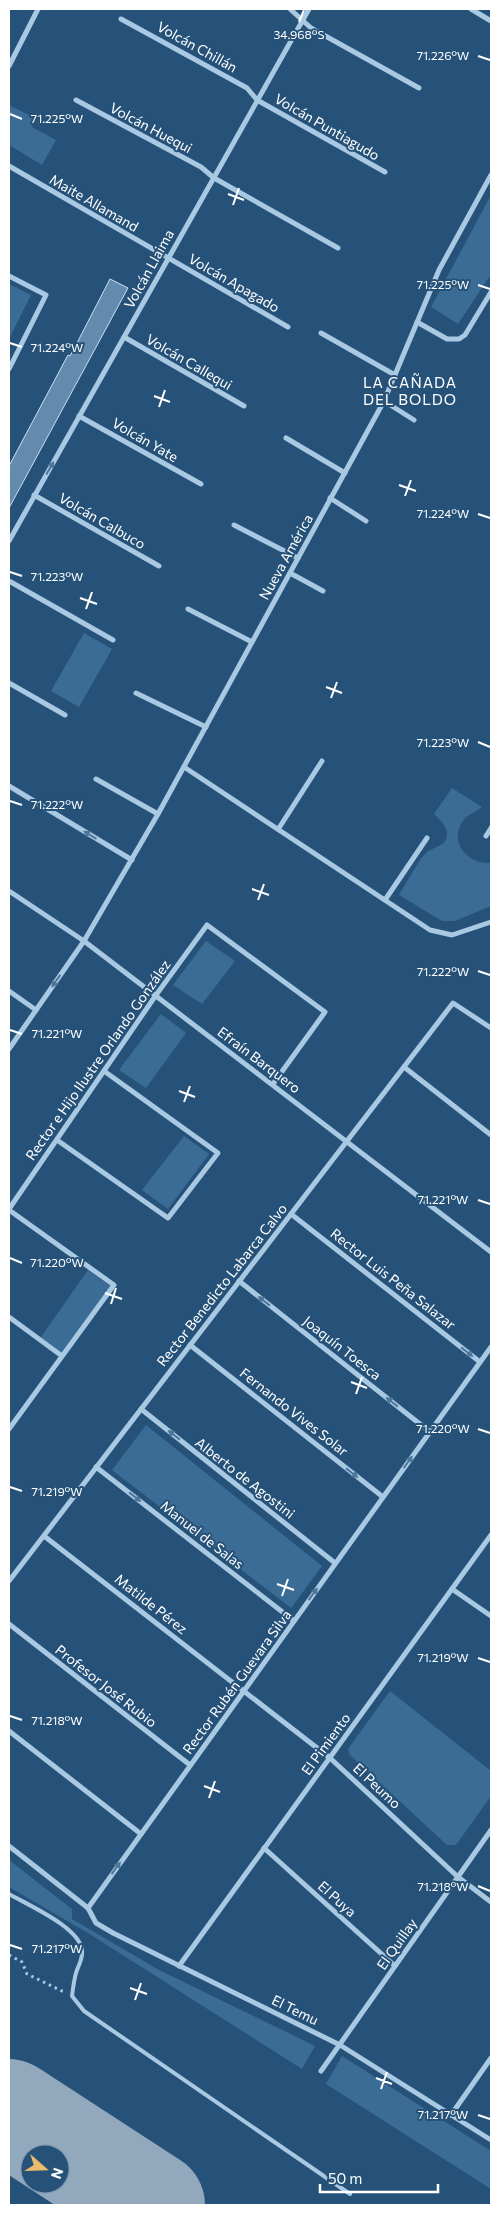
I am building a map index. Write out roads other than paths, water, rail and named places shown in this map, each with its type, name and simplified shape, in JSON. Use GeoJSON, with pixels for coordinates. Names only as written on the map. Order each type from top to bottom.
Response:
{"type":"FeatureCollection","features":[{"type":"Feature","properties":{"kind":"street"},"geometry":{"type":"LineString","coordinates":[[9,66],[38,9]]}},
{"type":"Feature","properties":{"kind":"street"},"geometry":{"type":"LineString","coordinates":[[290,9],[311,28],[419,88]]}},
{"type":"Feature","properties":{"kind":"street","name":"Volcán Llaima"},"geometry":{"type":"LineString","coordinates":[[9,541],[309,9]]}},
{"type":"Feature","properties":{"kind":"street"},"geometry":{"type":"LineString","coordinates":[[471,9],[491,21]]}},
{"type":"Feature","properties":{"kind":"street","name":"Volcán Chillán"},"geometry":{"type":"LineString","coordinates":[[121,19],[247,88],[257,100]]}},
{"type":"Feature","properties":{"kind":"street","name":"Volcán Huequi"},"geometry":{"type":"LineString","coordinates":[[76,100],[201,167],[214,178],[338,248]]}},
{"type":"Feature","properties":{"kind":"street","name":"Volcán Puntiagudo"},"geometry":{"type":"LineString","coordinates":[[257,100],[385,172]]}},
{"type":"Feature","properties":{"kind":"street","name":"Maite Allamand"},"geometry":{"type":"LineString","coordinates":[[9,166],[168,259]]}},
{"type":"Feature","properties":{"kind":"street","name":"Nueva América"},"geometry":{"type":"LineString","coordinates":[[9,1049],[84,941],[184,767],[384,401],[439,270],[490,179]]}},
{"type":"Feature","properties":{"kind":"street","name":"Volcán Apagado"},"geometry":{"type":"LineString","coordinates":[[168,259],[288,327]]}},
{"type":"Feature","properties":{"kind":"street"},"geometry":{"type":"LineString","coordinates":[[9,276],[46,295],[9,369]]}},
{"type":"Feature","properties":{"kind":"street"},"geometry":{"type":"LineString","coordinates":[[417,322],[452,340],[460,339],[465,335],[491,292]]}},
{"type":"Feature","properties":{"kind":"street"},"geometry":{"type":"LineString","coordinates":[[321,333],[395,375]]}},
{"type":"Feature","properties":{"kind":"street","name":"Volcán Callequi"},"geometry":{"type":"LineString","coordinates":[[124,337],[244,406]]}},
{"type":"Feature","properties":{"kind":"street"},"geometry":{"type":"LineString","coordinates":[[384,401],[414,420]]}},
{"type":"Feature","properties":{"kind":"street","name":"Volcán Yate"},"geometry":{"type":"LineString","coordinates":[[79,416],[200,484]]}},
{"type":"Feature","properties":{"kind":"street"},"geometry":{"type":"LineString","coordinates":[[286,438],[344,473]]}},
{"type":"Feature","properties":{"kind":"street","name":"Volcán Calbuco"},"geometry":{"type":"LineString","coordinates":[[34,495],[159,566]]}},
{"type":"Feature","properties":{"kind":"street"},"geometry":{"type":"LineString","coordinates":[[330,498],[366,521]]}},
{"type":"Feature","properties":{"kind":"street"},"geometry":{"type":"LineString","coordinates":[[234,525],[298,558]]}},
{"type":"Feature","properties":{"kind":"street"},"geometry":{"type":"LineString","coordinates":[[290,573],[323,591]]}},
{"type":"Feature","properties":{"kind":"street"},"geometry":{"type":"LineString","coordinates":[[9,581],[113,640]]}},
{"type":"Feature","properties":{"kind":"street"},"geometry":{"type":"LineString","coordinates":[[188,609],[252,642]]}},
{"type":"Feature","properties":{"kind":"street"},"geometry":{"type":"LineString","coordinates":[[9,683],[65,715]]}},
{"type":"Feature","properties":{"kind":"street"},"geometry":{"type":"LineString","coordinates":[[136,693],[206,727]]}},
{"type":"Feature","properties":{"kind":"street"},"geometry":{"type":"LineString","coordinates":[[279,828],[322,761]]}},
{"type":"Feature","properties":{"kind":"street"},"geometry":{"type":"LineString","coordinates":[[184,767],[279,828],[430,930],[444,935],[460,934],[491,922]]}},
{"type":"Feature","properties":{"kind":"street"},"geometry":{"type":"LineString","coordinates":[[96,779],[158,814]]}},
{"type":"Feature","properties":{"kind":"street"},"geometry":{"type":"LineString","coordinates":[[9,786],[132,860]]}},
{"type":"Feature","properties":{"kind":"street"},"geometry":{"type":"LineString","coordinates":[[486,836],[491,828]]}},
{"type":"Feature","properties":{"kind":"street"},"geometry":{"type":"LineString","coordinates":[[386,900],[427,838]]}},
{"type":"Feature","properties":{"kind":"street","name":"Efraín Barquero"},"geometry":{"type":"LineString","coordinates":[[9,891],[84,941],[491,1252]]}},
{"type":"Feature","properties":{"kind":"street","name":"Rector e Hijo Ilustre Orlando González"},"geometry":{"type":"LineString","coordinates":[[9,1209],[156,995],[208,925],[326,1012],[273,1084]]}},
{"type":"Feature","properties":{"kind":"street"},"geometry":{"type":"LineString","coordinates":[[9,991],[36,1010]]}},
{"type":"Feature","properties":{"kind":"street","name":"Rector Benedicto Labarca Calvo"},"geometry":{"type":"LineString","coordinates":[[9,1581],[453,1003],[491,1028]]}},
{"type":"Feature","properties":{"kind":"street"},"geometry":{"type":"LineString","coordinates":[[404,1067],[491,1135]]}},
{"type":"Feature","properties":{"kind":"street"},"geometry":{"type":"LineString","coordinates":[[57,1140],[168,1218],[218,1153],[104,1071]]}},
{"type":"Feature","properties":{"kind":"street"},"geometry":{"type":"LineString","coordinates":[[9,1209],[114,1285],[9,1429]]}},
{"type":"Feature","properties":{"kind":"street","name":"Rector Luis Peña Salazar"},"geometry":{"type":"LineString","coordinates":[[291,1214],[480,1362]]}},
{"type":"Feature","properties":{"kind":"street","name":"Joaquín Toesca"},"geometry":{"type":"LineString","coordinates":[[239,1281],[430,1432]]}},
{"type":"Feature","properties":{"kind":"street"},"geometry":{"type":"LineString","coordinates":[[9,1317],[62,1356]]}},
{"type":"Feature","properties":{"kind":"street","name":"Fernando Vives Solar"},"geometry":{"type":"LineString","coordinates":[[190,1345],[383,1497]]}},
{"type":"Feature","properties":{"kind":"street","name":"Rector Rubén Guevara Silva"},"geometry":{"type":"LineString","coordinates":[[88,1908],[491,1347]]}},
{"type":"Feature","properties":{"kind":"street","name":"Alberto de Agostini"},"geometry":{"type":"LineString","coordinates":[[141,1409],[336,1564]]}},
{"type":"Feature","properties":{"kind":"street","name":"Manuel de Salas"},"geometry":{"type":"LineString","coordinates":[[96,1467],[294,1621]]}},
{"type":"Feature","properties":{"kind":"street","name":"El Pimiento"},"geometry":{"type":"LineString","coordinates":[[179,1966],[491,1535]]}},
{"type":"Feature","properties":{"kind":"street","name":"Matilde Pérez"},"geometry":{"type":"LineString","coordinates":[[44,1536],[244,1691]]}},
{"type":"Feature","properties":{"kind":"street"},"geometry":{"type":"LineString","coordinates":[[452,1589],[491,1616]]}},
{"type":"Feature","properties":{"kind":"street","name":"Profesor José Rubio"},"geometry":{"type":"LineString","coordinates":[[9,1624],[190,1765]]}},
{"type":"Feature","properties":{"kind":"street","name":"El Peumo"},"geometry":{"type":"LineString","coordinates":[[244,1691],[330,1758],[458,1877],[491,1902]]}},
{"type":"Feature","properties":{"kind":"street"},"geometry":{"type":"LineString","coordinates":[[9,1731],[141,1834]]}},
{"type":"Feature","properties":{"kind":"street","name":"El Quillay"},"geometry":{"type":"LineString","coordinates":[[321,2071],[491,1830]]}},
{"type":"Feature","properties":{"kind":"street","name":"El Temu"},"geometry":{"type":"LineString","coordinates":[[9,1846],[88,1908],[92,1918],[102,1927],[340,2045],[491,2140]]}},
{"type":"Feature","properties":{"kind":"street","name":"El Puya"},"geometry":{"type":"LineString","coordinates":[[264,1848],[395,1966]]}},
{"type":"Feature","properties":{"kind":"street"},"geometry":{"type":"LineString","coordinates":[[451,2115],[491,2058]]}},
{"type":"Feature","properties":{"kind":"lane"},"geometry":{"type":"LineString","coordinates":[[9,1894],[67,1927],[78,1939],[82,1949],[82,1958],[76,1972],[72,1996],[84,2011],[350,2194]]}},
{"type":"Feature","properties":{"kind":"district","name":"LA CAÑADA DEL BOLDO"},"geometry":{"type":"Point","coordinates":[410,392]}}]}
